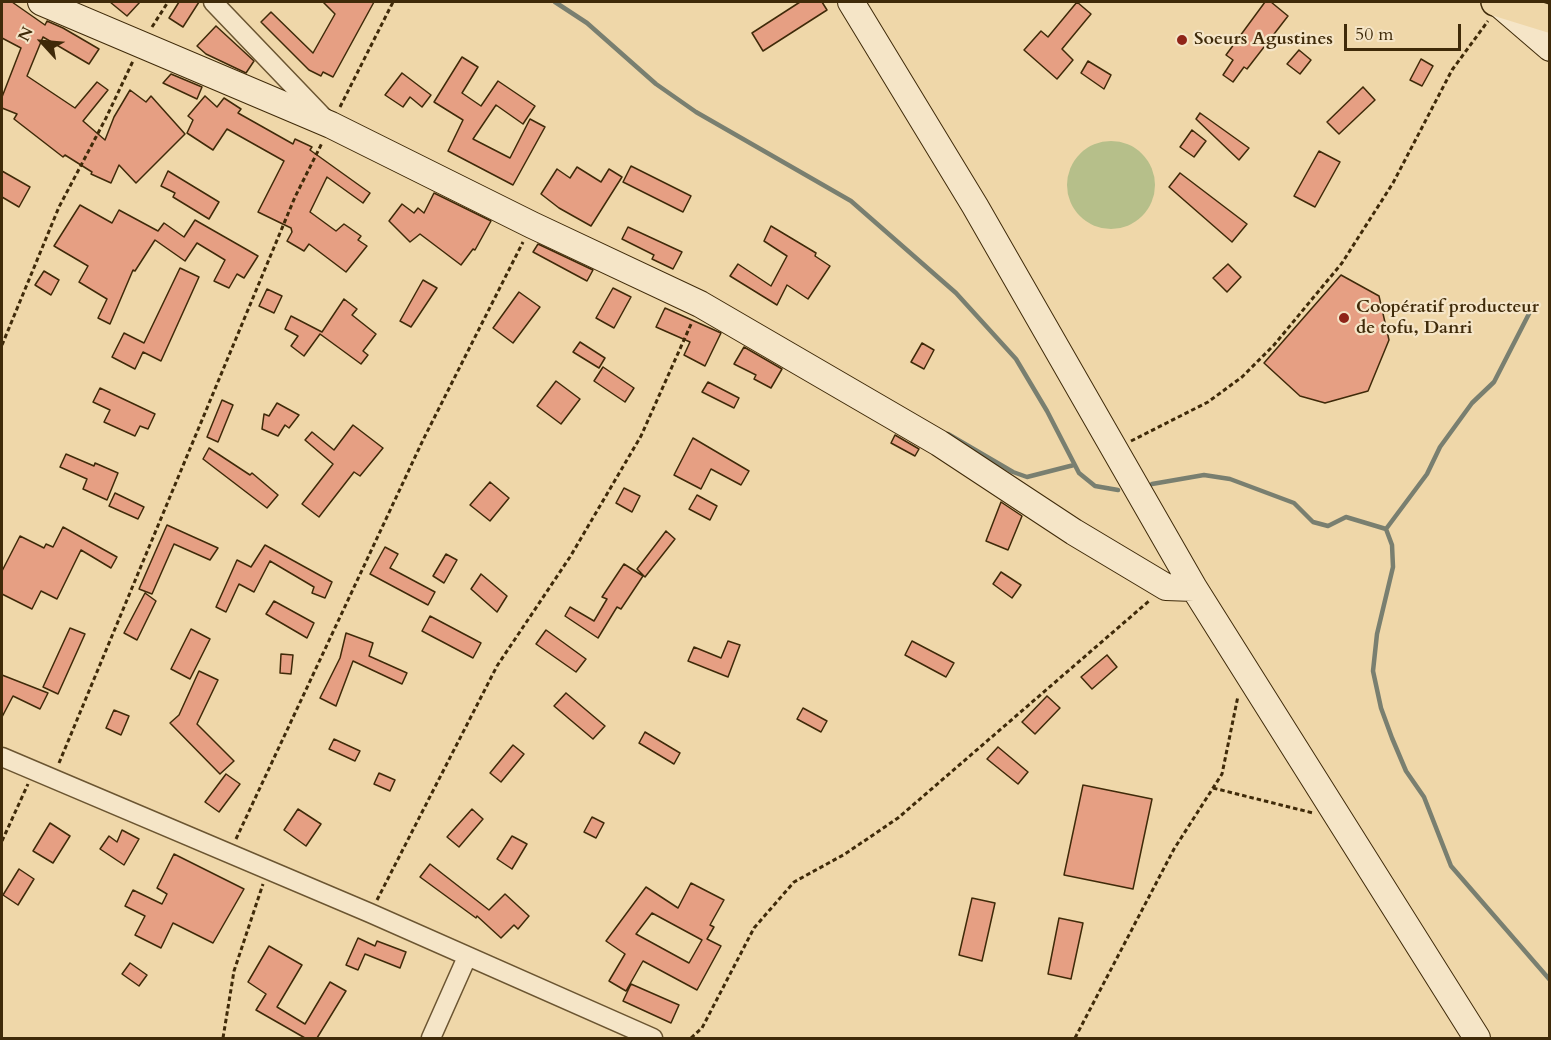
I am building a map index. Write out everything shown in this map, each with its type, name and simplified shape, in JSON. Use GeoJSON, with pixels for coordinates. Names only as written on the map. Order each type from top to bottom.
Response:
{"type":"FeatureCollection","features":[{"type":"Feature","properties":{"kind":"main road"},"geometry":{"type":"LineString","coordinates":[[1497,3],[1550,19]]}},
{"type":"Feature","properties":{"kind":"street"},"geometry":{"type":"LineString","coordinates":[[41,2],[331,125],[532,225],[700,304],[939,442],[1074,531],[1166,586],[1194,588]]}},
{"type":"Feature","properties":{"kind":"street"},"geometry":{"type":"LineString","coordinates":[[213,2],[331,125]]}},
{"type":"Feature","properties":{"kind":"street"},"geometry":{"type":"LineString","coordinates":[[851,2],[975,206],[1116,448],[1194,588],[1478,1038]]}},
{"type":"Feature","properties":{"kind":"street"},"geometry":{"type":"LineString","coordinates":[[1497,3],[1550,48]]}},
{"type":"Feature","properties":{"kind":"street"},"geometry":{"type":"LineString","coordinates":[[2,757],[267,872],[370,913],[652,1038]]}},
{"type":"Feature","properties":{"kind":"street"},"geometry":{"type":"LineString","coordinates":[[431,1038],[467,957]]}},
{"type":"Feature","properties":{"kind":"path"},"geometry":{"type":"LineString","coordinates":[[2,345],[58,207],[106,118],[141,44],[168,2]]}},
{"type":"Feature","properties":{"kind":"path"},"geometry":{"type":"LineString","coordinates":[[52,779],[296,197],[393,2]]}},
{"type":"Feature","properties":{"kind":"path"},"geometry":{"type":"LineString","coordinates":[[1116,448],[1208,402],[1242,377],[1274,345],[1342,263],[1393,183],[1452,70],[1497,3]]}},
{"type":"Feature","properties":{"kind":"path"},"geometry":{"type":"LineString","coordinates":[[228,855],[423,440],[532,225]]}},
{"type":"Feature","properties":{"kind":"path"},"geometry":{"type":"LineString","coordinates":[[370,913],[497,666],[570,557],[641,436],[700,304]]}},
{"type":"Feature","properties":{"kind":"path"},"geometry":{"type":"LineString","coordinates":[[691,1038],[702,1028],[754,928],[794,882],[845,854],[898,818],[1166,586]]}},
{"type":"Feature","properties":{"kind":"path"},"geometry":{"type":"LineString","coordinates":[[1075,1038],[1174,849],[1222,774],[1243,668]]}},
{"type":"Feature","properties":{"kind":"path"},"geometry":{"type":"LineString","coordinates":[[2,841],[34,772]]}},
{"type":"Feature","properties":{"kind":"path"},"geometry":{"type":"LineString","coordinates":[[1213,788],[1340,820]]}},
{"type":"Feature","properties":{"kind":"path"},"geometry":{"type":"LineString","coordinates":[[223,1038],[234,971],[267,872]]}},
{"type":"Feature","properties":{"kind":"green space"},"geometry":{"type":"Polygon","coordinates":[[[1102,141],[1120,141],[1136,148],[1148,160],[1155,176],[1155,194],[1148,210],[1136,222],[1120,229],[1102,229],[1086,222],[1074,210],[1067,194],[1067,176],[1074,160],[1086,148],[1102,141]]]}},
{"type":"Feature","properties":{"kind":"building"},"geometry":{"type":"Polygon","coordinates":[[[2,2],[12,2],[45,25],[47,21],[63,28],[99,49],[89,64],[43,37],[27,76],[75,108],[97,82],[108,90],[83,121],[105,140],[114,117],[130,90],[146,102],[151,96],[185,134],[136,183],[119,165],[111,183],[91,174],[92,172],[65,155],[63,157],[14,119],[17,114],[2,108],[2,97],[21,48],[2,38],[2,2]]]}},
{"type":"Feature","properties":{"kind":"building"},"geometry":{"type":"Polygon","coordinates":[[[110,2],[140,2],[127,16],[110,2]]]}},
{"type":"Feature","properties":{"kind":"building"},"geometry":{"type":"Polygon","coordinates":[[[179,2],[199,2],[183,27],[169,18],[179,2]]]}},
{"type":"Feature","properties":{"kind":"building"},"geometry":{"type":"Polygon","coordinates":[[[323,2],[374,2],[333,77],[323,72],[321,76],[309,70],[261,22],[271,12],[313,53],[335,14],[323,2]]]}},
{"type":"Feature","properties":{"kind":"building"},"geometry":{"type":"Polygon","coordinates":[[[800,2],[822,2],[827,10],[763,51],[752,33],[800,2]]]}},
{"type":"Feature","properties":{"kind":"building"},"geometry":{"type":"Polygon","coordinates":[[[1077,2],[1091,14],[1062,49],[1073,60],[1057,79],[1024,50],[1041,31],[1048,37],[1077,2]]]}},
{"type":"Feature","properties":{"kind":"building"},"geometry":{"type":"Polygon","coordinates":[[[1265,2],[1271,2],[1288,16],[1247,69],[1244,67],[1233,82],[1223,75],[1233,60],[1226,55],[1265,2]]]}},
{"type":"Feature","properties":{"kind":"building"},"geometry":{"type":"Polygon","coordinates":[[[216,26],[254,61],[246,73],[206,54],[197,46],[216,26]]]}},
{"type":"Feature","properties":{"kind":"building"},"geometry":{"type":"Polygon","coordinates":[[[1299,50],[1311,60],[1300,74],[1287,64],[1299,50]]]}},
{"type":"Feature","properties":{"kind":"building"},"geometry":{"type":"Polygon","coordinates":[[[462,57],[478,67],[462,93],[481,106],[498,81],[535,106],[523,124],[496,105],[473,139],[510,158],[530,119],[545,127],[513,185],[448,151],[463,120],[434,102],[462,57]]]}},
{"type":"Feature","properties":{"kind":"building"},"geometry":{"type":"Polygon","coordinates":[[[1421,59],[1433,66],[1422,86],[1410,80],[1421,59]]]}},
{"type":"Feature","properties":{"kind":"building"},"geometry":{"type":"Polygon","coordinates":[[[1088,61],[1111,75],[1104,89],[1081,73],[1088,61]]]}},
{"type":"Feature","properties":{"kind":"building"},"geometry":{"type":"Polygon","coordinates":[[[402,73],[431,95],[422,107],[410,97],[403,107],[385,95],[402,73]]]}},
{"type":"Feature","properties":{"kind":"building"},"geometry":{"type":"Polygon","coordinates":[[[171,74],[202,87],[197,99],[163,83],[171,74]]]}},
{"type":"Feature","properties":{"kind":"building"},"geometry":{"type":"Polygon","coordinates":[[[1363,87],[1375,100],[1339,134],[1327,122],[1363,87]]]}},
{"type":"Feature","properties":{"kind":"building"},"geometry":{"type":"Polygon","coordinates":[[[205,96],[217,107],[224,98],[241,109],[238,113],[293,144],[295,139],[312,147],[310,150],[370,193],[363,203],[327,177],[310,212],[336,231],[344,224],[361,236],[358,240],[367,246],[346,272],[309,244],[304,251],[287,241],[292,232],[291,228],[258,212],[284,161],[227,129],[213,150],[187,133],[193,120],[188,116],[205,96]]]}},
{"type":"Feature","properties":{"kind":"building"},"geometry":{"type":"Polygon","coordinates":[[[1200,113],[1249,148],[1239,160],[1196,119],[1200,113]]]}},
{"type":"Feature","properties":{"kind":"building"},"geometry":{"type":"Polygon","coordinates":[[[1192,130],[1206,141],[1194,157],[1180,147],[1192,130]]]}},
{"type":"Feature","properties":{"kind":"building"},"geometry":{"type":"Polygon","coordinates":[[[1319,151],[1340,162],[1315,207],[1294,196],[1319,151]]]}},
{"type":"Feature","properties":{"kind":"building"},"geometry":{"type":"Polygon","coordinates":[[[631,166],[691,196],[683,212],[623,182],[631,166]]]}},
{"type":"Feature","properties":{"kind":"building"},"geometry":{"type":"Polygon","coordinates":[[[577,167],[601,182],[609,169],[622,177],[591,226],[559,208],[541,194],[557,169],[570,178],[577,167]]]}},
{"type":"Feature","properties":{"kind":"building"},"geometry":{"type":"Polygon","coordinates":[[[2,171],[30,187],[19,207],[2,197],[2,171]]]}},
{"type":"Feature","properties":{"kind":"building"},"geometry":{"type":"Polygon","coordinates":[[[168,171],[219,202],[209,219],[173,197],[175,193],[161,186],[168,171]]]}},
{"type":"Feature","properties":{"kind":"building"},"geometry":{"type":"Polygon","coordinates":[[[1180,173],[1247,224],[1232,242],[1169,187],[1180,173]]]}},
{"type":"Feature","properties":{"kind":"building"},"geometry":{"type":"Polygon","coordinates":[[[434,193],[491,221],[475,250],[473,249],[461,265],[420,234],[410,242],[389,221],[402,204],[414,213],[418,208],[424,213],[434,193]]]}},
{"type":"Feature","properties":{"kind":"building"},"geometry":{"type":"Polygon","coordinates":[[[80,205],[112,223],[119,210],[158,231],[164,223],[184,237],[195,220],[258,256],[244,278],[237,274],[229,288],[214,281],[225,260],[197,243],[185,261],[155,240],[135,271],[133,270],[110,324],[98,318],[107,299],[79,282],[88,266],[54,246],[80,205]]]}},
{"type":"Feature","properties":{"kind":"building"},"geometry":{"type":"Polygon","coordinates":[[[771,226],[816,253],[815,256],[830,266],[808,299],[787,285],[777,305],[730,276],[738,264],[771,286],[787,256],[764,241],[771,226]]]}},
{"type":"Feature","properties":{"kind":"building"},"geometry":{"type":"Polygon","coordinates":[[[628,227],[682,252],[673,269],[652,259],[654,255],[622,239],[628,227]]]}},
{"type":"Feature","properties":{"kind":"building"},"geometry":{"type":"Polygon","coordinates":[[[538,244],[593,270],[587,281],[533,252],[538,244]]]}},
{"type":"Feature","properties":{"kind":"building"},"geometry":{"type":"Polygon","coordinates":[[[1228,264],[1241,277],[1227,292],[1213,278],[1228,264]]]}},
{"type":"Feature","properties":{"kind":"building"},"geometry":{"type":"Polygon","coordinates":[[[180,268],[199,277],[161,361],[143,352],[135,369],[112,357],[124,333],[144,343],[180,268]]]}},
{"type":"Feature","properties":{"kind":"building"},"geometry":{"type":"Polygon","coordinates":[[[44,271],[59,280],[51,295],[35,285],[44,271]]]}},
{"type":"Feature","properties":{"kind":"building","name":"Coopératif producteur de tofu, Danri"},"geometry":{"type":"Polygon","coordinates":[[[1341,275],[1379,296],[1389,340],[1368,391],[1325,403],[1300,396],[1264,363],[1341,275]]]}},
{"type":"Feature","properties":{"kind":"building"},"geometry":{"type":"Polygon","coordinates":[[[423,280],[437,288],[411,327],[400,321],[423,280]]]}},
{"type":"Feature","properties":{"kind":"building"},"geometry":{"type":"Polygon","coordinates":[[[613,288],[631,297],[614,328],[596,318],[613,288]]]}},
{"type":"Feature","properties":{"kind":"building"},"geometry":{"type":"Polygon","coordinates":[[[267,289],[282,296],[274,313],[259,306],[267,289]]]}},
{"type":"Feature","properties":{"kind":"building"},"geometry":{"type":"Polygon","coordinates":[[[519,292],[540,307],[513,343],[493,328],[519,292]]]}},
{"type":"Feature","properties":{"kind":"building"},"geometry":{"type":"Polygon","coordinates":[[[344,299],[357,309],[352,315],[376,334],[363,351],[368,355],[361,364],[320,334],[304,356],[291,346],[298,336],[285,329],[291,316],[322,332],[344,299]]]}},
{"type":"Feature","properties":{"kind":"building"},"geometry":{"type":"Polygon","coordinates":[[[665,308],[721,333],[705,366],[684,355],[690,342],[656,327],[665,308]]]}},
{"type":"Feature","properties":{"kind":"building"},"geometry":{"type":"Polygon","coordinates":[[[580,342],[605,358],[599,368],[573,352],[580,342]]]}},
{"type":"Feature","properties":{"kind":"building"},"geometry":{"type":"Polygon","coordinates":[[[922,343],[934,350],[924,369],[911,362],[922,343]]]}},
{"type":"Feature","properties":{"kind":"building"},"geometry":{"type":"Polygon","coordinates":[[[744,347],[782,369],[771,388],[754,379],[756,375],[734,364],[744,347]]]}},
{"type":"Feature","properties":{"kind":"building"},"geometry":{"type":"Polygon","coordinates":[[[603,367],[634,388],[625,402],[594,381],[603,367]]]}},
{"type":"Feature","properties":{"kind":"building"},"geometry":{"type":"Polygon","coordinates":[[[556,381],[580,399],[561,424],[537,406],[556,381]]]}},
{"type":"Feature","properties":{"kind":"building"},"geometry":{"type":"Polygon","coordinates":[[[708,382],[739,398],[734,408],[702,392],[708,382]]]}},
{"type":"Feature","properties":{"kind":"building"},"geometry":{"type":"Polygon","coordinates":[[[100,388],[155,414],[148,429],[140,426],[135,436],[104,422],[110,410],[93,402],[100,388]]]}},
{"type":"Feature","properties":{"kind":"building"},"geometry":{"type":"Polygon","coordinates":[[[222,400],[233,405],[218,442],[207,437],[222,400]]]}},
{"type":"Feature","properties":{"kind":"building"},"geometry":{"type":"Polygon","coordinates":[[[277,403],[299,415],[289,428],[285,425],[278,436],[262,429],[264,414],[269,416],[277,403]]]}},
{"type":"Feature","properties":{"kind":"building"},"geometry":{"type":"Polygon","coordinates":[[[353,425],[383,448],[360,476],[354,472],[319,517],[302,504],[333,464],[305,440],[312,432],[334,450],[353,425]]]}},
{"type":"Feature","properties":{"kind":"building"},"geometry":{"type":"Polygon","coordinates":[[[895,435],[919,449],[915,456],[891,443],[895,435]]]}},
{"type":"Feature","properties":{"kind":"building"},"geometry":{"type":"Polygon","coordinates":[[[693,438],[749,471],[741,485],[711,469],[701,489],[674,475],[693,438]]]}},
{"type":"Feature","properties":{"kind":"building"},"geometry":{"type":"Polygon","coordinates":[[[209,448],[250,475],[252,473],[278,495],[267,508],[203,459],[209,448]]]}},
{"type":"Feature","properties":{"kind":"building"},"geometry":{"type":"Polygon","coordinates":[[[66,454],[118,473],[107,500],[83,489],[87,479],[60,467],[66,454]]]}},
{"type":"Feature","properties":{"kind":"building"},"geometry":{"type":"Polygon","coordinates":[[[490,482],[509,498],[490,521],[470,505],[490,482]]]}},
{"type":"Feature","properties":{"kind":"building"},"geometry":{"type":"Polygon","coordinates":[[[624,488],[640,496],[632,512],[616,503],[624,488]]]}},
{"type":"Feature","properties":{"kind":"building"},"geometry":{"type":"Polygon","coordinates":[[[115,493],[144,507],[138,519],[109,506],[115,493]]]}},
{"type":"Feature","properties":{"kind":"building"},"geometry":{"type":"Polygon","coordinates":[[[697,495],[717,506],[710,520],[689,509],[697,495]]]}},
{"type":"Feature","properties":{"kind":"building"},"geometry":{"type":"Polygon","coordinates":[[[1001,502],[1022,516],[1008,550],[986,541],[1001,502]]]}},
{"type":"Feature","properties":{"kind":"building"},"geometry":{"type":"Polygon","coordinates":[[[167,525],[218,548],[210,560],[174,544],[152,594],[139,589],[167,525]]]}},
{"type":"Feature","properties":{"kind":"building"},"geometry":{"type":"Polygon","coordinates":[[[63,527],[117,557],[111,568],[81,550],[57,599],[41,591],[32,609],[2,594],[2,571],[20,536],[44,548],[46,544],[53,547],[63,527]]]}},
{"type":"Feature","properties":{"kind":"building"},"geometry":{"type":"Polygon","coordinates":[[[666,531],[675,539],[645,577],[637,569],[666,531]]]}},
{"type":"Feature","properties":{"kind":"building"},"geometry":{"type":"Polygon","coordinates":[[[265,545],[332,582],[325,598],[312,593],[314,587],[270,561],[254,592],[239,584],[226,612],[216,607],[237,560],[251,567],[265,545]]]}},
{"type":"Feature","properties":{"kind":"building"},"geometry":{"type":"Polygon","coordinates":[[[385,547],[398,554],[390,568],[435,592],[428,605],[370,574],[385,547]]]}},
{"type":"Feature","properties":{"kind":"building"},"geometry":{"type":"Polygon","coordinates":[[[446,554],[457,560],[444,583],[433,576],[446,554]]]}},
{"type":"Feature","properties":{"kind":"building"},"geometry":{"type":"Polygon","coordinates":[[[624,564],[643,576],[621,609],[617,607],[598,638],[565,616],[570,607],[594,621],[607,599],[602,597],[624,564]]]}},
{"type":"Feature","properties":{"kind":"building"},"geometry":{"type":"Polygon","coordinates":[[[1001,572],[1021,585],[1012,598],[993,584],[1001,572]]]}},
{"type":"Feature","properties":{"kind":"building"},"geometry":{"type":"Polygon","coordinates":[[[481,574],[507,596],[497,612],[471,589],[481,574]]]}},
{"type":"Feature","properties":{"kind":"building"},"geometry":{"type":"Polygon","coordinates":[[[145,593],[156,601],[137,640],[124,633],[145,593]]]}},
{"type":"Feature","properties":{"kind":"building"},"geometry":{"type":"Polygon","coordinates":[[[274,601],[314,623],[307,638],[266,614],[274,601]]]}},
{"type":"Feature","properties":{"kind":"building"},"geometry":{"type":"Polygon","coordinates":[[[430,616],[481,643],[473,658],[422,631],[430,616]]]}},
{"type":"Feature","properties":{"kind":"building"},"geometry":{"type":"Polygon","coordinates":[[[70,628],[85,634],[58,694],[43,687],[70,628]]]}},
{"type":"Feature","properties":{"kind":"building"},"geometry":{"type":"Polygon","coordinates":[[[191,629],[210,639],[190,679],[171,669],[191,629]]]}},
{"type":"Feature","properties":{"kind":"building"},"geometry":{"type":"Polygon","coordinates":[[[546,630],[586,659],[576,672],[536,644],[546,630]]]}},
{"type":"Feature","properties":{"kind":"building"},"geometry":{"type":"Polygon","coordinates":[[[346,633],[373,643],[369,656],[407,673],[402,684],[353,661],[336,706],[320,698],[340,658],[346,633]]]}},
{"type":"Feature","properties":{"kind":"building"},"geometry":{"type":"Polygon","coordinates":[[[728,641],[740,645],[728,677],[688,661],[694,647],[721,658],[728,641]]]}},
{"type":"Feature","properties":{"kind":"building"},"geometry":{"type":"Polygon","coordinates":[[[912,641],[954,663],[946,677],[905,655],[912,641]]]}},
{"type":"Feature","properties":{"kind":"building"},"geometry":{"type":"Polygon","coordinates":[[[281,654],[293,655],[291,674],[280,673],[281,654]]]}},
{"type":"Feature","properties":{"kind":"building"},"geometry":{"type":"Polygon","coordinates":[[[1107,655],[1117,667],[1092,689],[1081,677],[1107,655]]]}},
{"type":"Feature","properties":{"kind":"building"},"geometry":{"type":"Polygon","coordinates":[[[199,671],[218,680],[197,724],[234,761],[220,774],[170,723],[179,715],[199,671]]]}},
{"type":"Feature","properties":{"kind":"building"},"geometry":{"type":"Polygon","coordinates":[[[2,675],[48,693],[40,709],[13,696],[2,717],[2,675]]]}},
{"type":"Feature","properties":{"kind":"building"},"geometry":{"type":"Polygon","coordinates":[[[566,693],[605,726],[593,739],[554,706],[566,693]]]}},
{"type":"Feature","properties":{"kind":"building"},"geometry":{"type":"Polygon","coordinates":[[[1047,696],[1060,708],[1035,734],[1022,722],[1047,696]]]}},
{"type":"Feature","properties":{"kind":"building"},"geometry":{"type":"Polygon","coordinates":[[[803,708],[827,721],[821,732],[797,719],[803,708]]]}},
{"type":"Feature","properties":{"kind":"building"},"geometry":{"type":"Polygon","coordinates":[[[114,710],[129,716],[121,735],[106,728],[114,710]]]}},
{"type":"Feature","properties":{"kind":"building"},"geometry":{"type":"Polygon","coordinates":[[[645,732],[680,753],[674,764],[639,743],[645,732]]]}},
{"type":"Feature","properties":{"kind":"building"},"geometry":{"type":"Polygon","coordinates":[[[334,739],[360,751],[355,761],[329,749],[334,739]]]}},
{"type":"Feature","properties":{"kind":"building"},"geometry":{"type":"Polygon","coordinates":[[[513,745],[524,754],[501,782],[490,773],[513,745]]]}},
{"type":"Feature","properties":{"kind":"building"},"geometry":{"type":"Polygon","coordinates":[[[998,747],[1028,772],[1018,784],[987,759],[998,747]]]}},
{"type":"Feature","properties":{"kind":"building"},"geometry":{"type":"Polygon","coordinates":[[[379,773],[395,780],[390,791],[374,784],[379,773]]]}},
{"type":"Feature","properties":{"kind":"building"},"geometry":{"type":"Polygon","coordinates":[[[226,774],[240,784],[219,812],[205,802],[226,774]]]}},
{"type":"Feature","properties":{"kind":"building"},"geometry":{"type":"Polygon","coordinates":[[[1083,785],[1152,799],[1133,889],[1064,875],[1083,785]]]}},
{"type":"Feature","properties":{"kind":"building"},"geometry":{"type":"Polygon","coordinates":[[[298,809],[321,824],[306,846],[284,830],[298,809]]]}},
{"type":"Feature","properties":{"kind":"building"},"geometry":{"type":"Polygon","coordinates":[[[472,809],[483,819],[459,847],[447,837],[472,809]]]}},
{"type":"Feature","properties":{"kind":"building"},"geometry":{"type":"Polygon","coordinates":[[[592,817],[604,823],[596,838],[584,832],[592,817]]]}},
{"type":"Feature","properties":{"kind":"building"},"geometry":{"type":"Polygon","coordinates":[[[50,823],[70,836],[53,863],[33,851],[50,823]]]}},
{"type":"Feature","properties":{"kind":"building"},"geometry":{"type":"Polygon","coordinates":[[[122,830],[139,839],[124,865],[100,849],[109,836],[117,842],[122,830]]]}},
{"type":"Feature","properties":{"kind":"building"},"geometry":{"type":"Polygon","coordinates":[[[512,836],[527,844],[512,869],[497,859],[512,836]]]}},
{"type":"Feature","properties":{"kind":"building"},"geometry":{"type":"Polygon","coordinates":[[[174,854],[244,889],[213,943],[173,923],[161,948],[135,935],[145,916],[125,906],[133,890],[162,904],[167,894],[157,888],[174,854]]]}},
{"type":"Feature","properties":{"kind":"building"},"geometry":{"type":"Polygon","coordinates":[[[430,864],[489,910],[505,894],[529,916],[518,929],[514,925],[501,938],[477,916],[476,918],[420,877],[430,864]]]}},
{"type":"Feature","properties":{"kind":"building"},"geometry":{"type":"Polygon","coordinates":[[[19,869],[34,879],[18,905],[3,895],[19,869]]]}},
{"type":"Feature","properties":{"kind":"building"},"geometry":{"type":"Polygon","coordinates":[[[691,883],[724,900],[710,925],[714,927],[707,939],[721,946],[697,990],[643,961],[626,991],[609,981],[625,954],[606,941],[646,887],[678,908],[691,883]],[[652,913],[636,934],[689,963],[702,940],[652,913]]]}},
{"type":"Feature","properties":{"kind":"building"},"geometry":{"type":"Polygon","coordinates":[[[972,898],[995,903],[982,961],[959,955],[972,898]]]}},
{"type":"Feature","properties":{"kind":"building"},"geometry":{"type":"Polygon","coordinates":[[[1059,918],[1083,923],[1071,979],[1048,974],[1059,918]]]}},
{"type":"Feature","properties":{"kind":"building"},"geometry":{"type":"Polygon","coordinates":[[[358,938],[375,946],[377,941],[406,952],[400,968],[365,954],[358,970],[346,965],[358,938]]]}},
{"type":"Feature","properties":{"kind":"building"},"geometry":{"type":"Polygon","coordinates":[[[269,946],[302,965],[277,1007],[305,1024],[330,982],[346,991],[317,1038],[305,1038],[256,1010],[266,994],[248,982],[269,946]]]}},
{"type":"Feature","properties":{"kind":"building"},"geometry":{"type":"Polygon","coordinates":[[[130,963],[147,975],[139,986],[122,974],[130,963]]]}},
{"type":"Feature","properties":{"kind":"building"},"geometry":{"type":"Polygon","coordinates":[[[631,984],[679,1005],[671,1023],[623,1001],[631,984]]]}},
{"type":"Feature","properties":{"kind":"waterway"},"geometry":{"type":"LineString","coordinates":[[555,2],[587,23],[656,84],[696,112],[851,201],[956,293],[1016,359],[1047,411],[1079,473],[1095,486],[1118,490]]}},
{"type":"Feature","properties":{"kind":"waterway"},"geometry":{"type":"LineString","coordinates":[[1534,304],[1494,382],[1472,403],[1440,447],[1427,474],[1386,529],[1392,545],[1393,567],[1377,634],[1373,671],[1381,708],[1392,738],[1406,771],[1424,797],[1451,866],[1550,980]]}},
{"type":"Feature","properties":{"kind":"waterway"},"geometry":{"type":"LineString","coordinates":[[948,434],[1013,472],[1027,477],[1074,465]]}},
{"type":"Feature","properties":{"kind":"waterway"},"geometry":{"type":"LineString","coordinates":[[1152,484],[1204,475],[1230,479],[1294,503],[1313,522],[1328,526],[1346,517],[1386,529]]}},
{"type":"Feature","properties":{"kind":"place","name":"Soeurs Agustines"},"geometry":{"type":"Point","coordinates":[1182,40]}},
{"type":"Feature","properties":{"kind":"place","name":"Coopératif producteur de tofu, Danri"},"geometry":{"type":"Point","coordinates":[1344,318]}}]}
